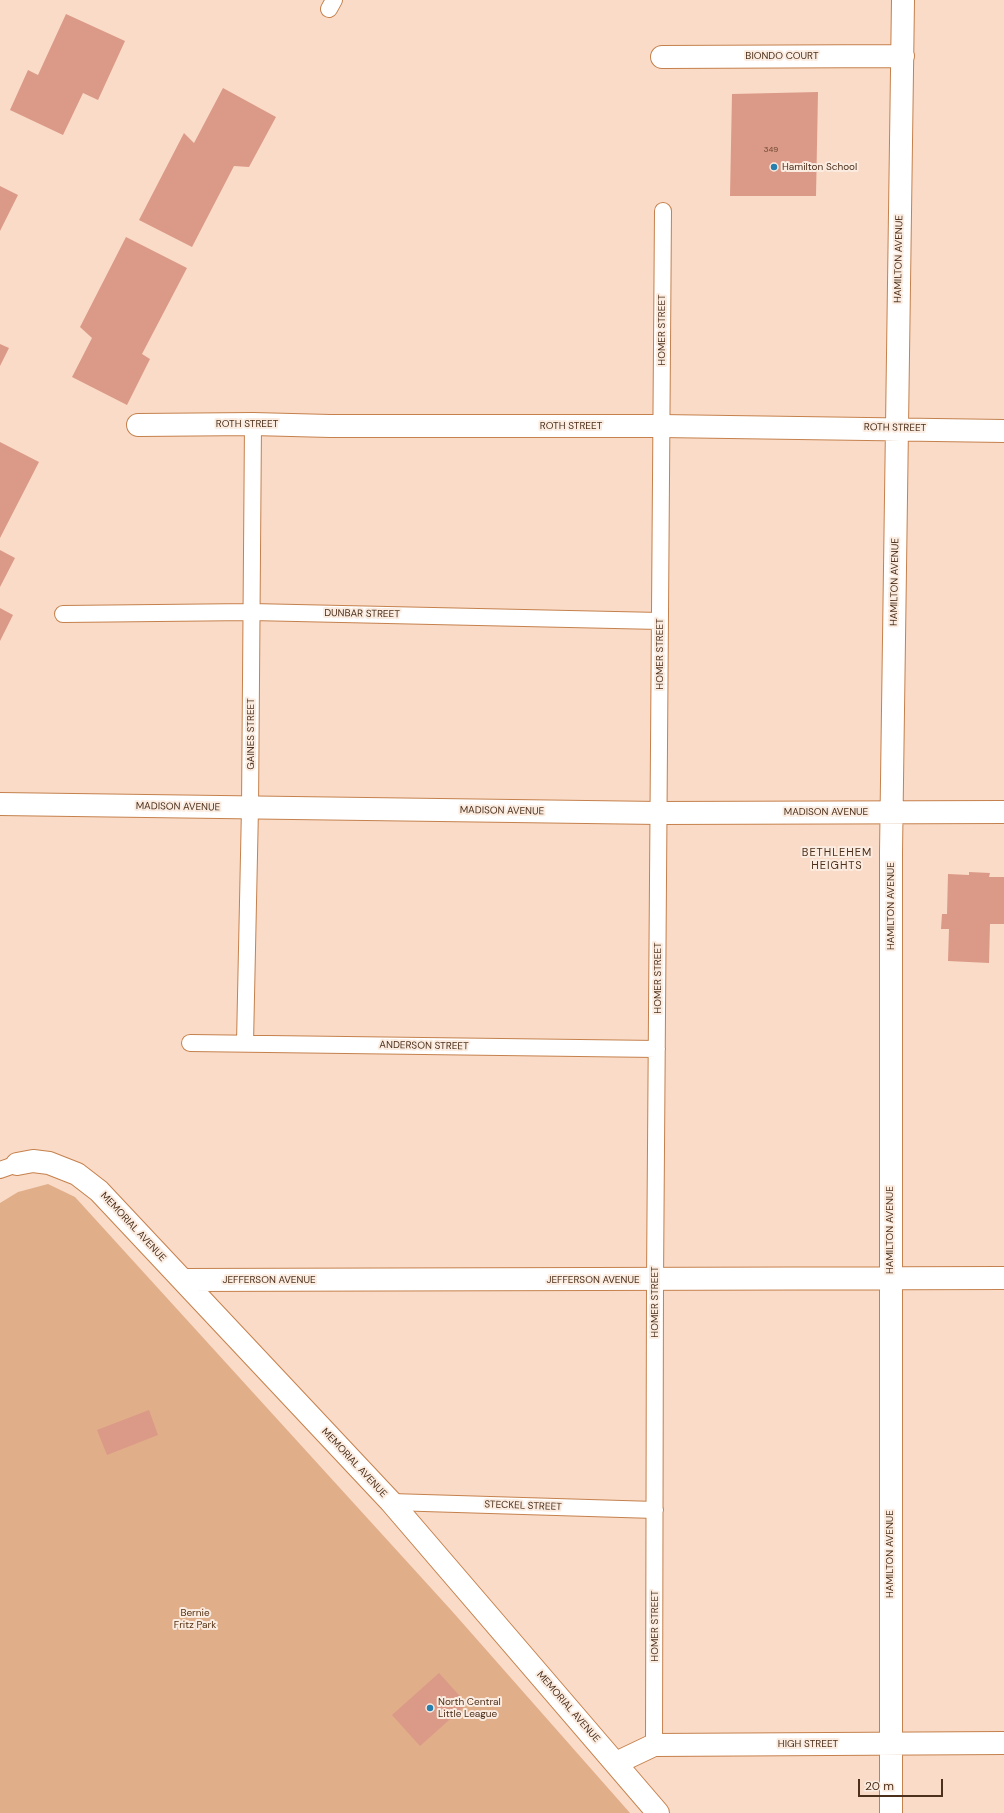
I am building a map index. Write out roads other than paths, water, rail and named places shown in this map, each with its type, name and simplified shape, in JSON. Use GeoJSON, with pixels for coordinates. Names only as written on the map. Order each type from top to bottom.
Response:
{"type":"FeatureCollection","features":[{"type":"Feature","properties":{"kind":"street","name":"HAMILTON AVENUE"},"geometry":{"type":"LineString","coordinates":[[891,1813],[890,1278],[892,812],[903,0]]}},
{"type":"Feature","properties":{"kind":"street","name":"BIONDO COURT"},"geometry":{"type":"LineString","coordinates":[[662,57],[903,56]]}},
{"type":"Feature","properties":{"kind":"street","name":"ROTH STREET"},"geometry":{"type":"LineString","coordinates":[[138,425],[253,424],[330,426],[662,426],[1004,430]]}},
{"type":"Feature","properties":{"kind":"street","name":"MADISON AVENUE"},"geometry":{"type":"LineString","coordinates":[[0,804],[659,813],[1004,812]]}},
{"type":"Feature","properties":{"kind":"street","name":"MEMORIAL AVENUE"},"geometry":{"type":"LineString","coordinates":[[9,1167],[33,1161],[50,1163],[77,1174],[99,1191],[391,1502],[658,1813]]}},
{"type":"Feature","properties":{"kind":"street","name":"JEFFERSON AVENUE"},"geometry":{"type":"LineString","coordinates":[[183,1280],[1004,1278]]}},
{"type":"Feature","properties":{"kind":"street","name":"HIGH STREET"},"geometry":{"type":"LineString","coordinates":[[616,1763],[654,1746],[1004,1743]]}},
{"type":"Feature","properties":{"kind":"lane","name":"HOMER STREET"},"geometry":{"type":"LineString","coordinates":[[654,1746],[655,1280],[663,211]]}},
{"type":"Feature","properties":{"kind":"lane","name":"GAINES STREET"},"geometry":{"type":"LineString","coordinates":[[245,1043],[250,808],[253,424]]}},
{"type":"Feature","properties":{"kind":"lane","name":"DUNBAR STREET"},"geometry":{"type":"LineString","coordinates":[[63,614],[251,612],[660,621]]}},
{"type":"Feature","properties":{"kind":"lane","name":"ANDERSON STREET"},"geometry":{"type":"LineString","coordinates":[[190,1043],[657,1049]]}},
{"type":"Feature","properties":{"kind":"lane","name":"STECKEL STREET"},"geometry":{"type":"LineString","coordinates":[[391,1502],[655,1510]]}},
{"type":"Feature","properties":{"kind":"place","name":"Hamilton School"},"geometry":{"type":"Point","coordinates":[774,167]}},
{"type":"Feature","properties":{"kind":"place","name":"North Central Little League"},"geometry":{"type":"Point","coordinates":[430,1708]}},
{"type":"Feature","properties":{"kind":"district","name":"BETHLEHEM HEIGHTS"},"geometry":{"type":"Point","coordinates":[837,859]}},
{"type":"Feature","properties":{"kind":"park label","name":"Bernie Fritz Park"},"geometry":{"type":"Point","coordinates":[195,1618]}}]}
